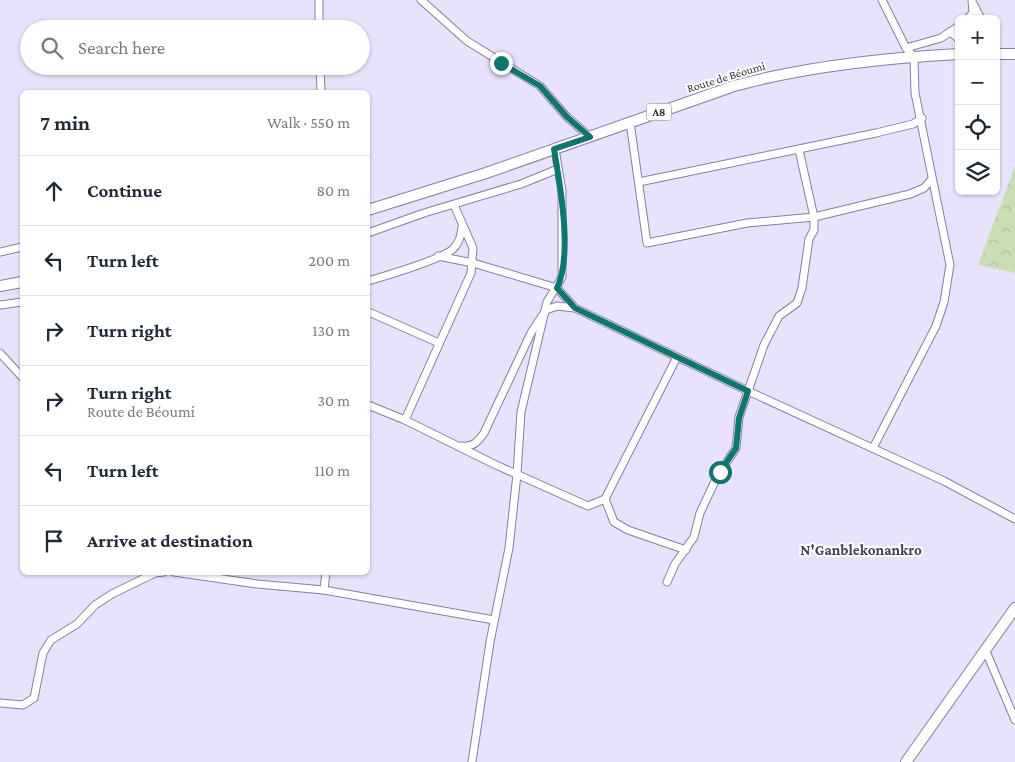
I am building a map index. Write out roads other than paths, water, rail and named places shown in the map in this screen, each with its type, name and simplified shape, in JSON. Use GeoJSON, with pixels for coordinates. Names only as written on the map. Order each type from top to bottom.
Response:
{"type":"FeatureCollection","features":[{"type":"Feature","properties":{"kind":"main road","name":"Route de Béoumi"},"geometry":{"type":"LineString","coordinates":[[370,209],[767,77],[820,68],[955,54]]}},
{"type":"Feature","properties":{"kind":"main road"},"geometry":{"type":"LineString","coordinates":[[1000,54],[1015,54]]}},
{"type":"Feature","properties":{"kind":"main road"},"geometry":{"type":"LineString","coordinates":[[0,286],[20,282]]}},
{"type":"Feature","properties":{"kind":"main road"},"geometry":{"type":"LineString","coordinates":[[906,762],[1015,608]]}},
{"type":"Feature","properties":{"kind":"street"},"geometry":{"type":"LineString","coordinates":[[319,0],[319,20]]}},
{"type":"Feature","properties":{"kind":"street"},"geometry":{"type":"LineString","coordinates":[[421,0],[467,41],[540,86],[567,117],[590,137]]}},
{"type":"Feature","properties":{"kind":"street"},"geometry":{"type":"LineString","coordinates":[[873,448],[936,326],[944,302],[950,265],[932,180],[922,118],[915,93],[914,57],[906,48],[882,0]]}},
{"type":"Feature","properties":{"kind":"street"},"geometry":{"type":"LineString","coordinates":[[972,15],[973,1]]}},
{"type":"Feature","properties":{"kind":"street"},"geometry":{"type":"LineString","coordinates":[[973,1],[979,15]]}},
{"type":"Feature","properties":{"kind":"street"},"geometry":{"type":"LineString","coordinates":[[906,48],[941,38],[955,29]]}},
{"type":"Feature","properties":{"kind":"street"},"geometry":{"type":"LineString","coordinates":[[950,32],[955,36]]}},
{"type":"Feature","properties":{"kind":"street"},"geometry":{"type":"LineString","coordinates":[[320,75],[321,90]]}},
{"type":"Feature","properties":{"kind":"street"},"geometry":{"type":"LineString","coordinates":[[639,182],[799,150],[904,126],[922,118]]}},
{"type":"Feature","properties":{"kind":"street"},"geometry":{"type":"LineString","coordinates":[[630,122],[647,243],[740,224],[814,217],[910,194],[924,188],[932,180]]}},
{"type":"Feature","properties":{"kind":"street"},"geometry":{"type":"LineString","coordinates":[[472,762],[494,620],[509,548],[518,474],[521,412],[547,302],[562,277],[562,191],[554,149]]}},
{"type":"Feature","properties":{"kind":"street"},"geometry":{"type":"LineString","coordinates":[[667,582],[675,564],[694,537],[708,495],[736,448],[739,418],[764,345],[779,316],[796,303],[800,295],[809,239],[814,230],[814,217],[799,150]]}},
{"type":"Feature","properties":{"kind":"street"},"geometry":{"type":"LineString","coordinates":[[370,232],[521,184],[558,169]]}},
{"type":"Feature","properties":{"kind":"street"},"geometry":{"type":"LineString","coordinates":[[405,420],[466,288],[473,263],[473,248],[462,227],[454,204]]}},
{"type":"Feature","properties":{"kind":"street"},"geometry":{"type":"LineString","coordinates":[[370,280],[453,250],[461,239],[462,227]]}},
{"type":"Feature","properties":{"kind":"street"},"geometry":{"type":"LineString","coordinates":[[0,252],[20,247]]}},
{"type":"Feature","properties":{"kind":"street"},"geometry":{"type":"LineString","coordinates":[[438,256],[473,263],[557,288],[575,308]]}},
{"type":"Feature","properties":{"kind":"street"},"geometry":{"type":"LineString","coordinates":[[0,305],[20,302]]}},
{"type":"Feature","properties":{"kind":"street"},"geometry":{"type":"LineString","coordinates":[[457,446],[468,447],[476,444],[484,433],[531,333],[546,310],[557,306],[575,308],[748,391],[944,481],[1015,519]]}},
{"type":"Feature","properties":{"kind":"street"},"geometry":{"type":"LineString","coordinates":[[371,313],[439,343]]}},
{"type":"Feature","properties":{"kind":"street"},"geometry":{"type":"LineString","coordinates":[[0,353],[20,375]]}},
{"type":"Feature","properties":{"kind":"street"},"geometry":{"type":"LineString","coordinates":[[370,406],[405,420],[588,506],[605,499],[676,357]]}},
{"type":"Feature","properties":{"kind":"street"},"geometry":{"type":"LineString","coordinates":[[605,499],[614,522],[628,530],[686,550]]}},
{"type":"Feature","properties":{"kind":"street"},"geometry":{"type":"LineString","coordinates":[[0,703],[23,705],[34,698],[43,653],[52,640],[77,624],[95,605],[123,588],[151,575]]}},
{"type":"Feature","properties":{"kind":"street"},"geometry":{"type":"LineString","coordinates":[[195,575],[257,584],[324,590],[494,620]]}},
{"type":"Feature","properties":{"kind":"street"},"geometry":{"type":"LineString","coordinates":[[324,590],[326,575]]}},
{"type":"Feature","properties":{"kind":"street"},"geometry":{"type":"LineString","coordinates":[[985,649],[1015,720]]}},
{"type":"Feature","properties":{"kind":"district","name":"N'Ganblekonankro"},"geometry":{"type":"Point","coordinates":[861,550]}}]}
